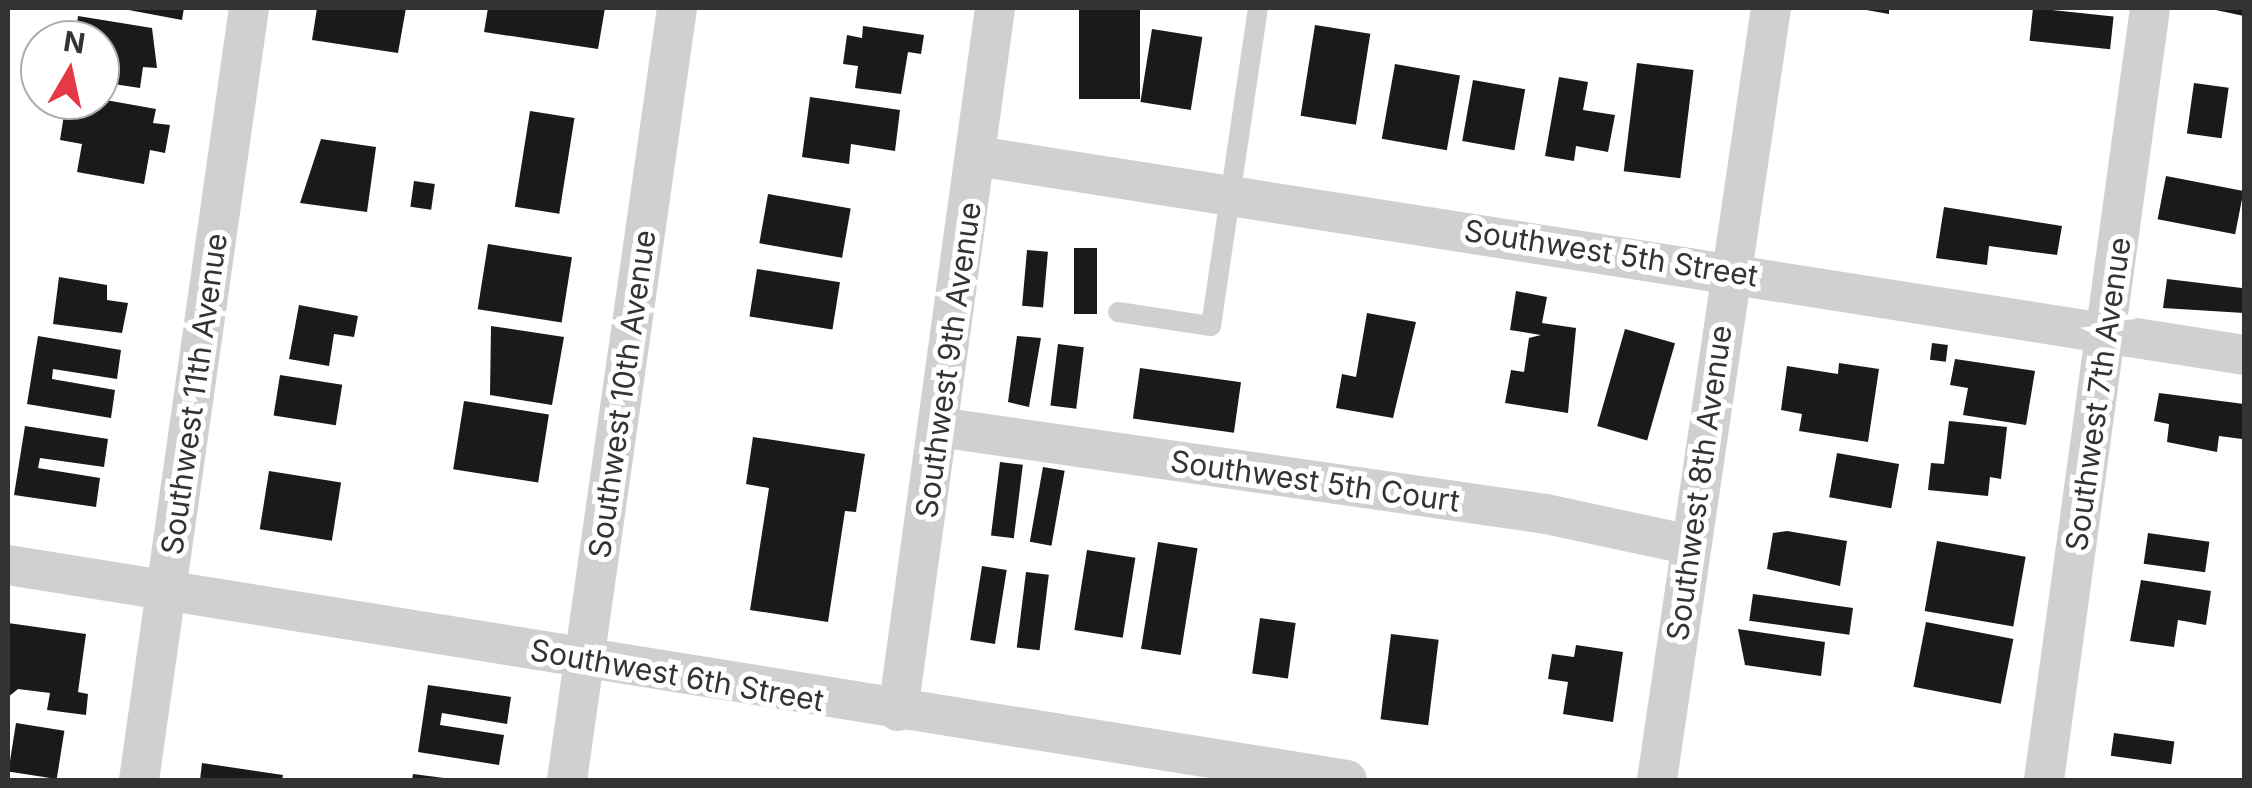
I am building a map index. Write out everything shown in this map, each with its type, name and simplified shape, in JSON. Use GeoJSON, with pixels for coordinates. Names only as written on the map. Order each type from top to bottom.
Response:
{"type":"FeatureCollection","features":[{"type":"Feature","properties":{"kind":"street","name":"Southwest 11th Avenue"},"geometry":{"type":"LineString","coordinates":[[139,780],[249,8]]}},
{"type":"Feature","properties":{"kind":"street","name":"Southwest 10th Avenue"},"geometry":{"type":"LineString","coordinates":[[567,780],[677,8]]}},
{"type":"Feature","properties":{"kind":"street","name":"Southwest 9th Avenue"},"geometry":{"type":"LineString","coordinates":[[898,712],[995,8]]}},
{"type":"Feature","properties":{"kind":"street","name":"Southwest 8th Avenue"},"geometry":{"type":"LineString","coordinates":[[1657,780],[1729,271],[1771,8]]}},
{"type":"Feature","properties":{"kind":"street","name":"Southwest 7th Avenue"},"geometry":{"type":"LineString","coordinates":[[2044,780],[2150,8]]}},
{"type":"Feature","properties":{"kind":"street","name":"Southwest 5th Street"},"geometry":{"type":"LineString","coordinates":[[976,156],[1729,271],[2244,355]]}},
{"type":"Feature","properties":{"kind":"street","name":"Southwest 5th Court"},"geometry":{"type":"LineString","coordinates":[[938,427],[1546,514],[1690,546]]}},
{"type":"Feature","properties":{"kind":"street","name":"Southwest 6th Street"},"geometry":{"type":"LineString","coordinates":[[8,565],[898,712],[1347,780]]}},
{"type":"Feature","properties":{"kind":"lane"},"geometry":{"type":"LineString","coordinates":[[1118,312],[1211,326],[1258,8]]}},
{"type":"Feature","properties":{"kind":"building"},"geometry":{"type":"Polygon","coordinates":[[[118,8],[184,8],[182,20],[118,8]]]}},
{"type":"Feature","properties":{"kind":"building"},"geometry":{"type":"Polygon","coordinates":[[[317,8],[406,8],[398,53],[312,40],[317,8]]]}},
{"type":"Feature","properties":{"kind":"building"},"geometry":{"type":"Polygon","coordinates":[[[488,8],[605,8],[598,49],[484,32],[488,8]]]}},
{"type":"Feature","properties":{"kind":"building"},"geometry":{"type":"Polygon","coordinates":[[[1079,8],[1140,8],[1140,99],[1079,99],[1079,8]]]}},
{"type":"Feature","properties":{"kind":"building"},"geometry":{"type":"Polygon","coordinates":[[[1855,8],[1889,8],[1889,14],[1855,8]]]}},
{"type":"Feature","properties":{"kind":"building"},"geometry":{"type":"Polygon","coordinates":[[[2033,8],[2114,16],[2110,49],[2030,41],[2033,8]]]}},
{"type":"Feature","properties":{"kind":"building"},"geometry":{"type":"Polygon","coordinates":[[[2244,8],[2244,16],[2211,9],[2244,8]]]}},
{"type":"Feature","properties":{"kind":"building"},"geometry":{"type":"Polygon","coordinates":[[[120,23],[152,28],[157,68],[143,67],[140,88],[120,85],[120,23]]]}},
{"type":"Feature","properties":{"kind":"building"},"geometry":{"type":"Polygon","coordinates":[[[1315,25],[1370,34],[1356,125],[1301,116],[1315,25]]]}},
{"type":"Feature","properties":{"kind":"building"},"geometry":{"type":"Polygon","coordinates":[[[863,26],[924,35],[921,54],[908,52],[901,94],[855,88],[858,66],[843,64],[847,35],[862,38],[863,26]]]}},
{"type":"Feature","properties":{"kind":"building"},"geometry":{"type":"Polygon","coordinates":[[[1152,29],[1202,37],[1191,110],[1140,102],[1152,29]]]}},
{"type":"Feature","properties":{"kind":"building"},"geometry":{"type":"Polygon","coordinates":[[[1637,63],[1694,70],[1680,178],[1624,171],[1637,63]]]}},
{"type":"Feature","properties":{"kind":"building"},"geometry":{"type":"Polygon","coordinates":[[[1395,64],[1460,75],[1447,150],[1382,139],[1395,64]]]}},
{"type":"Feature","properties":{"kind":"building"},"geometry":{"type":"Polygon","coordinates":[[[1559,77],[1588,82],[1583,110],[1615,115],[1608,152],[1576,146],[1574,161],[1545,156],[1559,77]]]}},
{"type":"Feature","properties":{"kind":"building"},"geometry":{"type":"Polygon","coordinates":[[[1473,80],[1525,89],[1514,150],[1462,141],[1473,80]]]}},
{"type":"Feature","properties":{"kind":"building"},"geometry":{"type":"Polygon","coordinates":[[[2194,83],[2229,88],[2222,138],[2187,134],[2194,83]]]}},
{"type":"Feature","properties":{"kind":"building"},"geometry":{"type":"Polygon","coordinates":[[[810,97],[900,110],[895,151],[851,144],[849,164],[802,157],[810,97]]]}},
{"type":"Feature","properties":{"kind":"building"},"geometry":{"type":"Polygon","coordinates":[[[120,103],[156,109],[153,123],[170,125],[165,153],[150,150],[144,184],[77,172],[82,144],[60,140],[63,120],[120,120],[120,103]]]}},
{"type":"Feature","properties":{"kind":"building"},"geometry":{"type":"Polygon","coordinates":[[[530,111],[574,118],[559,214],[515,207],[530,111]]]}},
{"type":"Feature","properties":{"kind":"building"},"geometry":{"type":"Polygon","coordinates":[[[321,139],[376,147],[367,212],[300,203],[321,139]]]}},
{"type":"Feature","properties":{"kind":"building"},"geometry":{"type":"Polygon","coordinates":[[[2166,176],[2244,191],[2235,234],[2158,219],[2166,176]]]}},
{"type":"Feature","properties":{"kind":"building"},"geometry":{"type":"Polygon","coordinates":[[[414,181],[435,184],[431,210],[410,207],[414,181]]]}},
{"type":"Feature","properties":{"kind":"building"},"geometry":{"type":"Polygon","coordinates":[[[768,194],[851,209],[842,258],[759,243],[768,194]]]}},
{"type":"Feature","properties":{"kind":"building"},"geometry":{"type":"Polygon","coordinates":[[[1944,207],[2062,226],[2057,255],[1989,246],[1987,265],[1936,258],[1944,207]]]}},
{"type":"Feature","properties":{"kind":"building"},"geometry":{"type":"Polygon","coordinates":[[[488,244],[572,257],[562,322],[478,309],[488,244]]]}},
{"type":"Feature","properties":{"kind":"building"},"geometry":{"type":"Polygon","coordinates":[[[1074,248],[1097,248],[1097,314],[1074,314],[1074,248]]]}},
{"type":"Feature","properties":{"kind":"building"},"geometry":{"type":"Polygon","coordinates":[[[1027,250],[1048,252],[1043,308],[1022,306],[1027,250]]]}},
{"type":"Feature","properties":{"kind":"building"},"geometry":{"type":"Polygon","coordinates":[[[757,269],[840,282],[832,330],[749,316],[757,269]]]}},
{"type":"Feature","properties":{"kind":"building"},"geometry":{"type":"Polygon","coordinates":[[[59,277],[107,285],[107,300],[128,303],[122,333],[53,324],[59,277]]]}},
{"type":"Feature","properties":{"kind":"building"},"geometry":{"type":"Polygon","coordinates":[[[2167,279],[2242,288],[2244,313],[2163,308],[2167,279]]]}},
{"type":"Feature","properties":{"kind":"building"},"geometry":{"type":"Polygon","coordinates":[[[1516,291],[1547,297],[1542,323],[1576,328],[1568,413],[1505,403],[1511,370],[1524,372],[1529,338],[1541,335],[1510,330],[1516,291]]]}},
{"type":"Feature","properties":{"kind":"building"},"geometry":{"type":"Polygon","coordinates":[[[299,305],[358,316],[354,337],[334,334],[329,366],[289,359],[299,305]]]}},
{"type":"Feature","properties":{"kind":"building"},"geometry":{"type":"Polygon","coordinates":[[[1367,313],[1416,322],[1393,418],[1336,408],[1342,374],[1356,377],[1367,313]]]}},
{"type":"Feature","properties":{"kind":"building"},"geometry":{"type":"Polygon","coordinates":[[[491,326],[564,337],[552,405],[490,395],[491,326]]]}},
{"type":"Feature","properties":{"kind":"building"},"geometry":{"type":"Polygon","coordinates":[[[1625,329],[1675,343],[1647,440],[1597,426],[1625,329]]]}},
{"type":"Feature","properties":{"kind":"building"},"geometry":{"type":"Polygon","coordinates":[[[38,336],[121,350],[117,379],[53,369],[52,379],[115,390],[111,418],[27,404],[38,336]]]}},
{"type":"Feature","properties":{"kind":"building"},"geometry":{"type":"Polygon","coordinates":[[[1017,336],[1041,338],[1029,407],[1008,402],[1017,336]]]}},
{"type":"Feature","properties":{"kind":"building"},"geometry":{"type":"Polygon","coordinates":[[[1932,343],[1948,345],[1946,362],[1930,360],[1932,343]]]}},
{"type":"Feature","properties":{"kind":"building"},"geometry":{"type":"Polygon","coordinates":[[[1058,344],[1084,347],[1076,409],[1050,406],[1058,344]]]}},
{"type":"Feature","properties":{"kind":"building"},"geometry":{"type":"Polygon","coordinates":[[[1955,359],[2035,371],[2026,425],[1963,415],[1968,388],[1950,385],[1955,359]]]}},
{"type":"Feature","properties":{"kind":"building"},"geometry":{"type":"Polygon","coordinates":[[[1839,363],[1879,369],[1868,442],[1799,431],[1802,414],[1781,410],[1787,366],[1838,374],[1839,363]]]}},
{"type":"Feature","properties":{"kind":"building"},"geometry":{"type":"Polygon","coordinates":[[[1140,368],[1241,382],[1234,433],[1133,419],[1140,368]]]}},
{"type":"Feature","properties":{"kind":"building"},"geometry":{"type":"Polygon","coordinates":[[[280,375],[342,385],[336,425],[274,415],[280,375]]]}},
{"type":"Feature","properties":{"kind":"building"},"geometry":{"type":"Polygon","coordinates":[[[2159,393],[2244,404],[2242,439],[2219,436],[2217,452],[2167,442],[2169,424],[2154,421],[2159,393]]]}},
{"type":"Feature","properties":{"kind":"building"},"geometry":{"type":"Polygon","coordinates":[[[464,401],[549,414],[538,483],[453,469],[464,401]]]}},
{"type":"Feature","properties":{"kind":"building"},"geometry":{"type":"Polygon","coordinates":[[[1949,421],[2007,427],[2001,479],[1990,477],[1988,496],[1928,490],[1931,463],[1944,464],[1949,421]]]}},
{"type":"Feature","properties":{"kind":"building"},"geometry":{"type":"Polygon","coordinates":[[[25,426],[108,439],[104,467],[40,458],[38,468],[100,478],[96,507],[14,495],[25,426]]]}},
{"type":"Feature","properties":{"kind":"building"},"geometry":{"type":"Polygon","coordinates":[[[753,437],[865,454],[856,512],[845,511],[828,622],[750,610],[769,488],[746,484],[753,437]]]}},
{"type":"Feature","properties":{"kind":"building"},"geometry":{"type":"Polygon","coordinates":[[[1837,453],[1899,464],[1891,508],[1829,497],[1837,453]]]}},
{"type":"Feature","properties":{"kind":"building"},"geometry":{"type":"Polygon","coordinates":[[[1000,462],[1023,465],[1014,538],[991,535],[1000,462]]]}},
{"type":"Feature","properties":{"kind":"building"},"geometry":{"type":"Polygon","coordinates":[[[1043,467],[1065,471],[1051,546],[1030,542],[1043,467]]]}},
{"type":"Feature","properties":{"kind":"building"},"geometry":{"type":"Polygon","coordinates":[[[269,471],[341,482],[332,541],[260,529],[269,471]]]}},
{"type":"Feature","properties":{"kind":"building"},"geometry":{"type":"Polygon","coordinates":[[[1787,531],[1847,541],[1840,586],[1767,569],[1773,533],[1787,531]]]}},
{"type":"Feature","properties":{"kind":"building"},"geometry":{"type":"Polygon","coordinates":[[[2148,533],[2209,542],[2205,572],[2144,564],[2148,533]]]}},
{"type":"Feature","properties":{"kind":"building"},"geometry":{"type":"Polygon","coordinates":[[[1937,541],[2026,557],[2013,627],[1925,611],[1937,541]]]}},
{"type":"Feature","properties":{"kind":"building"},"geometry":{"type":"Polygon","coordinates":[[[1158,542],[1198,548],[1181,655],[1141,649],[1158,542]]]}},
{"type":"Feature","properties":{"kind":"building"},"geometry":{"type":"Polygon","coordinates":[[[1087,550],[1135,558],[1123,638],[1074,630],[1087,550]]]}},
{"type":"Feature","properties":{"kind":"building"},"geometry":{"type":"Polygon","coordinates":[[[982,566],[1007,570],[995,644],[970,640],[982,566]]]}},
{"type":"Feature","properties":{"kind":"building"},"geometry":{"type":"Polygon","coordinates":[[[1026,572],[1049,575],[1040,650],[1017,647],[1026,572]]]}},
{"type":"Feature","properties":{"kind":"building"},"geometry":{"type":"Polygon","coordinates":[[[2141,580],[2211,591],[2206,625],[2178,620],[2174,647],[2130,641],[2141,580]]]}},
{"type":"Feature","properties":{"kind":"building"},"geometry":{"type":"Polygon","coordinates":[[[1753,594],[1853,608],[1849,635],[1749,621],[1753,594]]]}},
{"type":"Feature","properties":{"kind":"building"},"geometry":{"type":"Polygon","coordinates":[[[1260,618],[1296,623],[1288,678],[1252,673],[1260,618]]]}},
{"type":"Feature","properties":{"kind":"building"},"geometry":{"type":"Polygon","coordinates":[[[1926,622],[2013,639],[2001,704],[1913,687],[1926,622]]]}},
{"type":"Feature","properties":{"kind":"building"},"geometry":{"type":"Polygon","coordinates":[[[8,623],[86,634],[78,692],[88,694],[86,715],[47,710],[50,693],[18,689],[8,697],[8,623]]]}},
{"type":"Feature","properties":{"kind":"building"},"geometry":{"type":"Polygon","coordinates":[[[1738,629],[1825,642],[1821,676],[1745,665],[1738,629]]]}},
{"type":"Feature","properties":{"kind":"building"},"geometry":{"type":"Polygon","coordinates":[[[1391,634],[1439,640],[1428,725],[1381,719],[1391,634]]]}},
{"type":"Feature","properties":{"kind":"building"},"geometry":{"type":"Polygon","coordinates":[[[1576,645],[1623,652],[1613,722],[1563,714],[1568,682],[1548,679],[1552,654],[1574,657],[1576,645]]]}},
{"type":"Feature","properties":{"kind":"building"},"geometry":{"type":"Polygon","coordinates":[[[428,685],[511,697],[507,724],[442,713],[440,725],[504,735],[499,765],[418,752],[428,685]]]}},
{"type":"Feature","properties":{"kind":"building"},"geometry":{"type":"Polygon","coordinates":[[[16,723],[64,731],[57,779],[8,771],[16,723]]]}},
{"type":"Feature","properties":{"kind":"building"},"geometry":{"type":"Polygon","coordinates":[[[2114,733],[2174,741],[2171,764],[2111,756],[2114,733]]]}},
{"type":"Feature","properties":{"kind":"building"},"geometry":{"type":"Polygon","coordinates":[[[202,763],[283,775],[282,780],[200,780],[202,763]]]}},
{"type":"Feature","properties":{"kind":"building"},"geometry":{"type":"Polygon","coordinates":[[[413,774],[444,778],[444,780],[412,780],[413,774]]]}}]}
